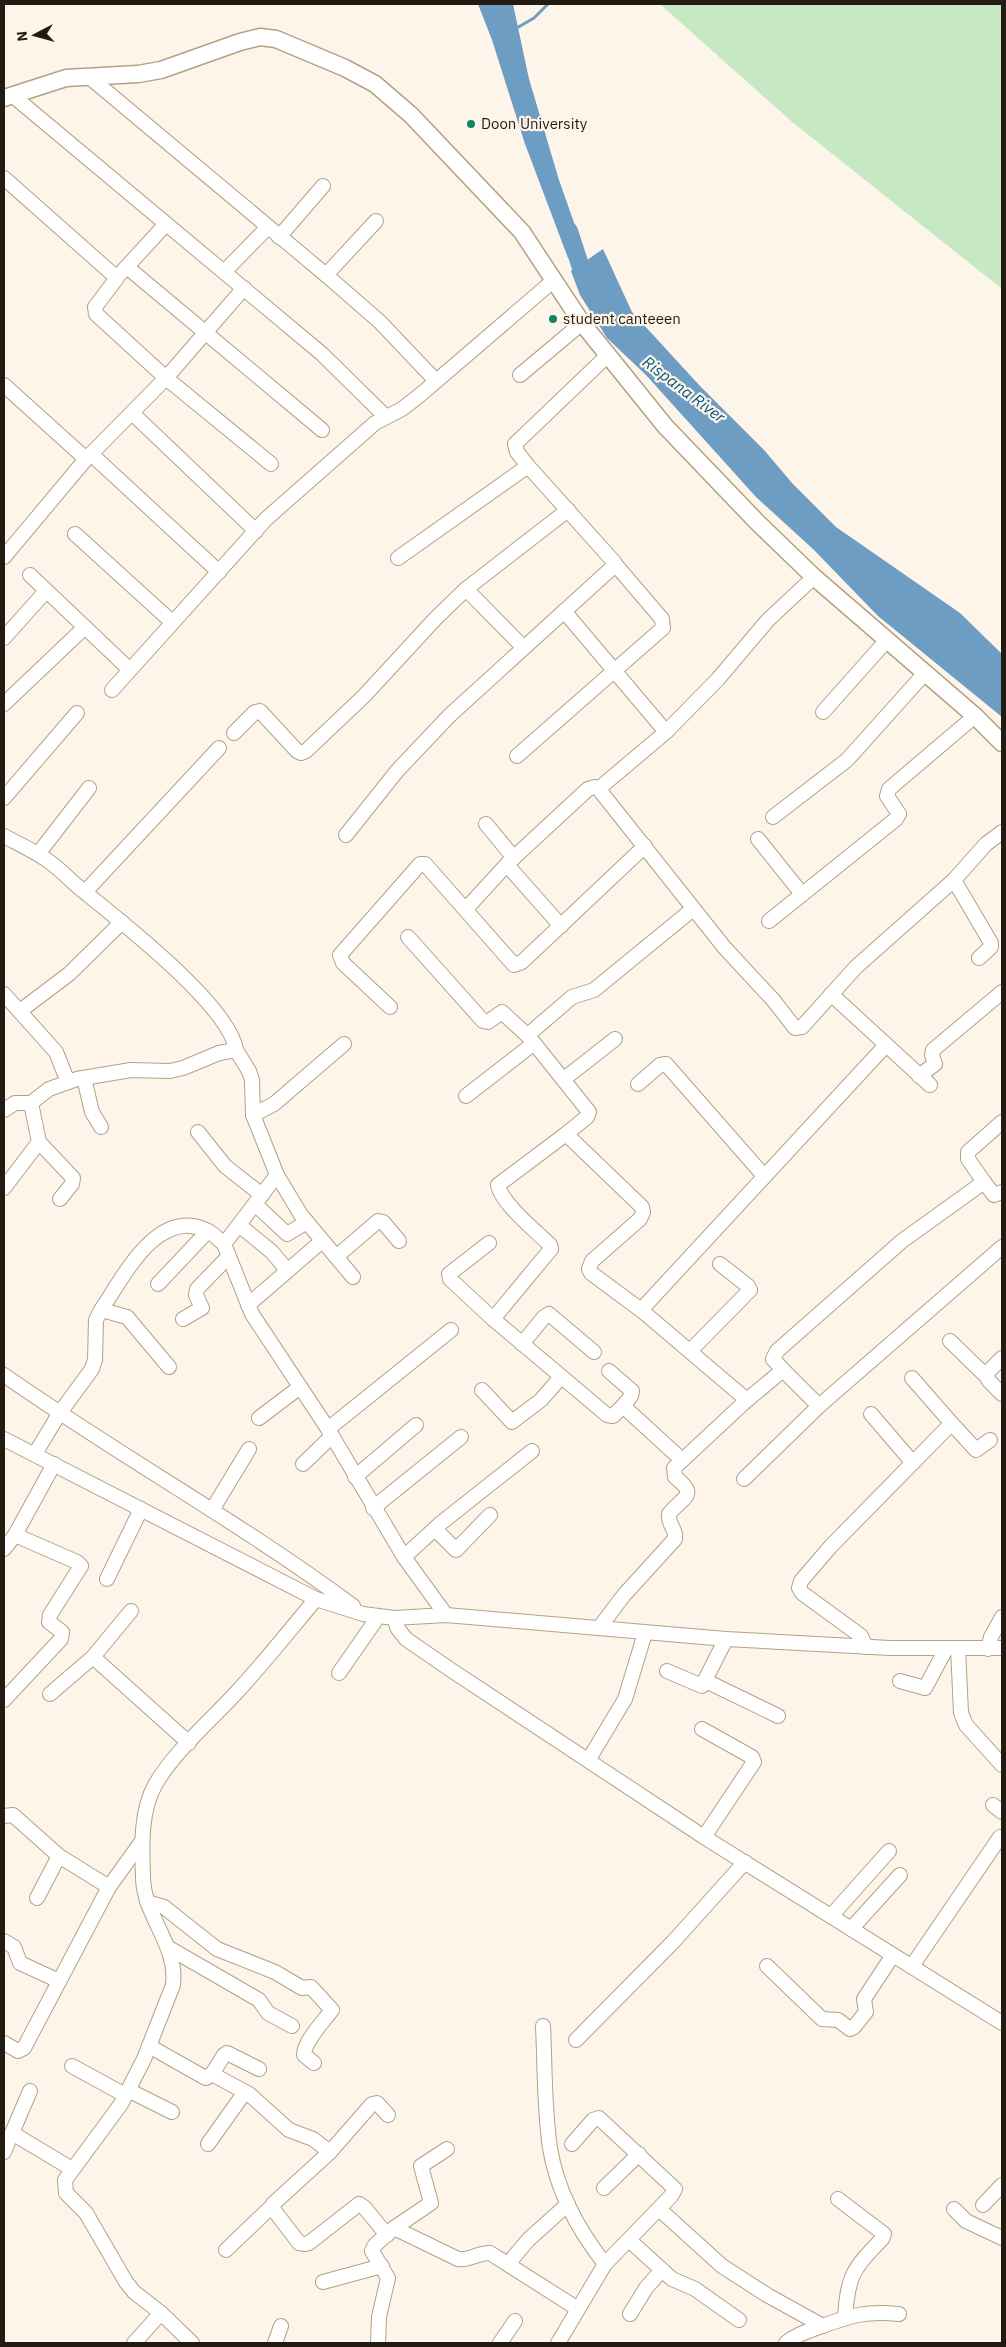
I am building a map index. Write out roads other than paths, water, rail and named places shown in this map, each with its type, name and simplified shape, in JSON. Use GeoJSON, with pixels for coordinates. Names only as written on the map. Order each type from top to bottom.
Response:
{"type":"FeatureCollection","features":[{"type":"Feature","properties":{"kind":"main road"},"geometry":{"type":"LineString","coordinates":[[8,97],[66,78],[138,74],[161,70],[240,42],[260,37],[276,39],[345,68],[375,84],[411,115],[522,232],[582,323],[665,426],[757,522],[814,577],[975,716],[1002,743]]}},
{"type":"Feature","properties":{"kind":"street"},"geometry":{"type":"LineString","coordinates":[[88,76],[380,322],[436,380]]}},
{"type":"Feature","properties":{"kind":"street"},"geometry":{"type":"LineString","coordinates":[[8,97],[225,271],[322,354],[386,417]]}},
{"type":"Feature","properties":{"kind":"street"},"geometry":{"type":"LineString","coordinates":[[4,178],[117,278]]}},
{"type":"Feature","properties":{"kind":"street"},"geometry":{"type":"LineString","coordinates":[[279,237],[323,186]]}},
{"type":"Feature","properties":{"kind":"street"},"geometry":{"type":"LineString","coordinates":[[326,275],[376,221]]}},
{"type":"Feature","properties":{"kind":"street"},"geometry":{"type":"LineString","coordinates":[[166,224],[99,300],[95,307],[96,312],[166,378],[271,464]]}},
{"type":"Feature","properties":{"kind":"street"},"geometry":{"type":"LineString","coordinates":[[225,271],[268,226]]}},
{"type":"Feature","properties":{"kind":"street"},"geometry":{"type":"LineString","coordinates":[[127,267],[322,430]]}},
{"type":"Feature","properties":{"kind":"street"},"geometry":{"type":"LineString","coordinates":[[112,690],[256,531],[314,476],[376,423],[402,409],[553,280]]}},
{"type":"Feature","properties":{"kind":"street"},"geometry":{"type":"LineString","coordinates":[[4,557],[89,457],[166,378],[244,288]]}},
{"type":"Feature","properties":{"kind":"street"},"geometry":{"type":"LineString","coordinates":[[520,375],[582,323]]}},
{"type":"Feature","properties":{"kind":"street"},"geometry":{"type":"LineString","coordinates":[[518,756],[664,626],[662,619],[528,466],[516,447],[518,440],[607,356]]}},
{"type":"Feature","properties":{"kind":"street"},"geometry":{"type":"LineString","coordinates":[[4,385],[219,572]]}},
{"type":"Feature","properties":{"kind":"street"},"geometry":{"type":"LineString","coordinates":[[132,413],[256,531]]}},
{"type":"Feature","properties":{"kind":"street"},"geometry":{"type":"LineString","coordinates":[[398,558],[528,466]]}},
{"type":"Feature","properties":{"kind":"street"},"geometry":{"type":"LineString","coordinates":[[234,733],[255,712],[260,711],[297,751],[303,753],[364,696],[466,588],[568,510]]}},
{"type":"Feature","properties":{"kind":"street"},"geometry":{"type":"LineString","coordinates":[[75,534],[172,622]]}},
{"type":"Feature","properties":{"kind":"street"},"geometry":{"type":"LineString","coordinates":[[346,835],[414,751],[523,647],[615,564]]}},
{"type":"Feature","properties":{"kind":"street"},"geometry":{"type":"LineString","coordinates":[[30,576],[130,670]]}},
{"type":"Feature","properties":{"kind":"street"},"geometry":{"type":"LineString","coordinates":[[600,789],[666,732],[718,679],[768,620],[814,577]]}},
{"type":"Feature","properties":{"kind":"street"},"geometry":{"type":"LineString","coordinates":[[466,588],[523,647]]}},
{"type":"Feature","properties":{"kind":"street"},"geometry":{"type":"LineString","coordinates":[[4,638],[46,590]]}},
{"type":"Feature","properties":{"kind":"street"},"geometry":{"type":"LineString","coordinates":[[564,611],[666,732]]}},
{"type":"Feature","properties":{"kind":"street"},"geometry":{"type":"LineString","coordinates":[[4,704],[85,627]]}},
{"type":"Feature","properties":{"kind":"street"},"geometry":{"type":"LineString","coordinates":[[823,712],[887,640]]}},
{"type":"Feature","properties":{"kind":"street"},"geometry":{"type":"LineString","coordinates":[[773,817],[846,760],[925,673]]}},
{"type":"Feature","properties":{"kind":"street"},"geometry":{"type":"LineString","coordinates":[[4,798],[77,713]]}},
{"type":"Feature","properties":{"kind":"street"},"geometry":{"type":"LineString","coordinates":[[769,921],[896,819],[899,814],[887,796],[889,789],[975,716]]}},
{"type":"Feature","properties":{"kind":"street"},"geometry":{"type":"LineString","coordinates":[[85,892],[219,748]]}},
{"type":"Feature","properties":{"kind":"street"},"geometry":{"type":"LineString","coordinates":[[466,909],[510,861],[588,789],[594,787],[600,789],[724,947],[774,1001],[792,1026],[795,1028],[802,1027],[831,994],[883,941],[954,880],[973,857],[1002,832]]}},
{"type":"Feature","properties":{"kind":"street"},"geometry":{"type":"LineString","coordinates":[[38,854],[89,788]]}},
{"type":"Feature","properties":{"kind":"street"},"geometry":{"type":"LineString","coordinates":[[486,824],[510,861],[561,926]]}},
{"type":"Feature","properties":{"kind":"street"},"geometry":{"type":"LineString","coordinates":[[4,836],[38,854],[122,922],[181,975],[221,1018],[233,1035],[236,1050],[252,1080],[252,1115],[277,1175],[306,1222],[353,1277]]}},
{"type":"Feature","properties":{"kind":"street"},"geometry":{"type":"LineString","coordinates":[[758,839],[802,894]]}},
{"type":"Feature","properties":{"kind":"street"},"geometry":{"type":"LineString","coordinates":[[390,1007],[340,960],[342,951],[420,864],[426,864],[514,965],[522,962],[645,846]]}},
{"type":"Feature","properties":{"kind":"street"},"geometry":{"type":"LineString","coordinates":[[954,880],[991,943],[991,948],[979,958]]}},
{"type":"Feature","properties":{"kind":"street"},"geometry":{"type":"LineString","coordinates":[[466,1096],[531,1039],[572,998],[594,990],[693,909]]}},
{"type":"Feature","properties":{"kind":"street"},"geometry":{"type":"LineString","coordinates":[[20,1011],[69,974],[122,922]]}},
{"type":"Feature","properties":{"kind":"street"},"geometry":{"type":"LineString","coordinates":[[408,937],[483,1021],[488,1022],[502,1012],[531,1039],[589,1112],[587,1117],[566,1134],[498,1185],[499,1191],[506,1201],[550,1245],[551,1249],[493,1319]]}},
{"type":"Feature","properties":{"kind":"street"},"geometry":{"type":"LineString","coordinates":[[831,994],[924,1081],[935,1064],[932,1055],[933,1050],[1002,992]]}},
{"type":"Feature","properties":{"kind":"street"},"geometry":{"type":"LineString","coordinates":[[4,994],[56,1052],[68,1082]]}},
{"type":"Feature","properties":{"kind":"street"},"geometry":{"type":"LineString","coordinates":[[564,1079],[615,1039]]}},
{"type":"Feature","properties":{"kind":"street"},"geometry":{"type":"LineString","coordinates":[[252,1115],[274,1104],[344,1044]]}},
{"type":"Feature","properties":{"kind":"street"},"geometry":{"type":"LineString","coordinates":[[641,1310],[886,1045]]}},
{"type":"Feature","properties":{"kind":"street"},"geometry":{"type":"LineString","coordinates":[[4,1110],[15,1102],[31,1103],[49,1089],[68,1082],[131,1070],[170,1071],[184,1068],[219,1053],[236,1050]]}},
{"type":"Feature","properties":{"kind":"street"},"geometry":{"type":"LineString","coordinates":[[638,1084],[660,1065],[666,1064],[764,1176]]}},
{"type":"Feature","properties":{"kind":"street"},"geometry":{"type":"LineString","coordinates":[[84,1078],[92,1112],[101,1127]]}},
{"type":"Feature","properties":{"kind":"street"},"geometry":{"type":"LineString","coordinates":[[31,1103],[39,1142],[73,1178],[72,1184],[60,1199]]}},
{"type":"Feature","properties":{"kind":"street"},"geometry":{"type":"LineString","coordinates":[[1002,1122],[968,1152],[968,1159],[994,1195],[1002,1192]]}},
{"type":"Feature","properties":{"kind":"street"},"geometry":{"type":"LineString","coordinates":[[198,1132],[225,1166],[287,1234],[306,1222]]}},
{"type":"Feature","properties":{"kind":"street"},"geometry":{"type":"LineString","coordinates":[[566,1134],[642,1208],[643,1212],[640,1219],[592,1260],[589,1269],[594,1276],[641,1310],[747,1400]]}},
{"type":"Feature","properties":{"kind":"street"},"geometry":{"type":"LineString","coordinates":[[4,1188],[39,1142]]}},
{"type":"Feature","properties":{"kind":"street"},"geometry":{"type":"LineString","coordinates":[[183,1319],[202,1308],[196,1291],[226,1251],[239,1225],[277,1175]]}},
{"type":"Feature","properties":{"kind":"street"},"geometry":{"type":"LineString","coordinates":[[819,1406],[773,1358],[777,1351],[902,1241],[984,1182]]}},
{"type":"Feature","properties":{"kind":"street"},"geometry":{"type":"LineString","coordinates":[[336,1257],[378,1221],[383,1222],[399,1241]]}},
{"type":"Feature","properties":{"kind":"street"},"geometry":{"type":"LineString","coordinates":[[239,1225],[272,1252],[287,1270]]}},
{"type":"Feature","properties":{"kind":"street"},"geometry":{"type":"LineString","coordinates":[[35,1454],[59,1414],[92,1369],[95,1360],[96,1320],[102,1307],[147,1244],[160,1233],[172,1228],[198,1226],[208,1230],[226,1251],[248,1305],[264,1333],[330,1433],[373,1508],[404,1557],[446,1615]]}},
{"type":"Feature","properties":{"kind":"street"},"geometry":{"type":"LineString","coordinates":[[158,1284],[208,1230]]}},
{"type":"Feature","properties":{"kind":"street"},"geometry":{"type":"LineString","coordinates":[[248,1305],[322,1241]]}},
{"type":"Feature","properties":{"kind":"street"},"geometry":{"type":"LineString","coordinates":[[489,1243],[450,1272],[448,1276],[522,1344],[607,1416],[613,1416],[631,1396],[632,1390],[609,1371]]}},
{"type":"Feature","properties":{"kind":"street"},"geometry":{"type":"LineString","coordinates":[[744,1478],[819,1406],[1002,1247]]}},
{"type":"Feature","properties":{"kind":"street"},"geometry":{"type":"LineString","coordinates":[[690,1351],[750,1290],[748,1286],[720,1264]]}},
{"type":"Feature","properties":{"kind":"street"},"geometry":{"type":"LineString","coordinates":[[102,1307],[109,1312],[127,1317],[169,1367]]}},
{"type":"Feature","properties":{"kind":"street"},"geometry":{"type":"LineString","coordinates":[[522,1344],[544,1316],[549,1314],[594,1352]]}},
{"type":"Feature","properties":{"kind":"street"},"geometry":{"type":"LineString","coordinates":[[303,1464],[330,1433],[451,1330]]}},
{"type":"Feature","properties":{"kind":"street"},"geometry":{"type":"LineString","coordinates":[[950,1341],[1002,1394]]}},
{"type":"Feature","properties":{"kind":"street"},"geometry":{"type":"LineString","coordinates":[[986,1376],[1002,1358]]}},
{"type":"Feature","properties":{"kind":"street"},"geometry":{"type":"LineString","coordinates":[[599,1628],[624,1595],[675,1539],[675,1531],[669,1522],[669,1514],[686,1497],[688,1490],[675,1477],[674,1468],[747,1400],[783,1370]]}},
{"type":"Feature","properties":{"kind":"street"},"geometry":{"type":"LineString","coordinates":[[4,1375],[59,1414],[212,1510],[363,1614]]}},
{"type":"Feature","properties":{"kind":"street"},"geometry":{"type":"LineString","coordinates":[[482,1390],[512,1422],[537,1403],[561,1377]]}},
{"type":"Feature","properties":{"kind":"street"},"geometry":{"type":"LineString","coordinates":[[912,1378],[976,1450],[990,1440]]}},
{"type":"Feature","properties":{"kind":"street"},"geometry":{"type":"LineString","coordinates":[[259,1418],[300,1387]]}},
{"type":"Feature","properties":{"kind":"street"},"geometry":{"type":"LineString","coordinates":[[623,1406],[682,1460]]}},
{"type":"Feature","properties":{"kind":"street"},"geometry":{"type":"LineString","coordinates":[[871,1414],[914,1463]]}},
{"type":"Feature","properties":{"kind":"street"},"geometry":{"type":"LineString","coordinates":[[356,1477],[416,1425]]}},
{"type":"Feature","properties":{"kind":"street"},"geometry":{"type":"LineString","coordinates":[[866,1647],[861,1636],[802,1593],[799,1584],[831,1546],[953,1425]]}},
{"type":"Feature","properties":{"kind":"street"},"geometry":{"type":"LineString","coordinates":[[373,1508],[461,1437]]}},
{"type":"Feature","properties":{"kind":"street"},"geometry":{"type":"LineString","coordinates":[[4,1439],[316,1599],[363,1614],[394,1618],[446,1615],[645,1633],[866,1647],[1002,1648]]}},
{"type":"Feature","properties":{"kind":"street"},"geometry":{"type":"LineString","coordinates":[[212,1510],[249,1449]]}},
{"type":"Feature","properties":{"kind":"street"},"geometry":{"type":"LineString","coordinates":[[404,1557],[435,1529],[532,1451]]}},
{"type":"Feature","properties":{"kind":"street"},"geometry":{"type":"LineString","coordinates":[[4,1549],[15,1535],[54,1464]]}},
{"type":"Feature","properties":{"kind":"street"},"geometry":{"type":"LineString","coordinates":[[107,1579],[141,1509]]}},
{"type":"Feature","properties":{"kind":"street"},"geometry":{"type":"LineString","coordinates":[[435,1529],[456,1550],[490,1516]]}},
{"type":"Feature","properties":{"kind":"street"},"geometry":{"type":"LineString","coordinates":[[4,1700],[61,1639],[62,1632],[49,1622],[50,1615],[81,1566],[77,1562],[15,1535]]}},
{"type":"Feature","properties":{"kind":"street"},"geometry":{"type":"LineString","coordinates":[[192,2343],[161,2313],[134,2292],[126,2282],[86,2213],[66,2193],[65,2180],[97,2139],[127,2092],[149,2046],[173,1985],[174,1972],[169,1948],[147,1902],[144,1890],[142,1841],[146,1815],[155,1786],[189,1743],[236,1693],[316,1599]]}},
{"type":"Feature","properties":{"kind":"street"},"geometry":{"type":"LineString","coordinates":[[50,1694],[93,1657],[130,1611]]}},
{"type":"Feature","properties":{"kind":"street"},"geometry":{"type":"LineString","coordinates":[[339,1673],[378,1616]]}},
{"type":"Feature","properties":{"kind":"street"},"geometry":{"type":"LineString","coordinates":[[988,1649],[993,1632],[1002,1617]]}},
{"type":"Feature","properties":{"kind":"street"},"geometry":{"type":"LineString","coordinates":[[394,1618],[398,1629],[406,1639],[704,1836],[1001,2020]]}},
{"type":"Feature","properties":{"kind":"street"},"geometry":{"type":"LineString","coordinates":[[589,1759],[625,1699],[645,1633]]}},
{"type":"Feature","properties":{"kind":"street"},"geometry":{"type":"LineString","coordinates":[[667,1671],[700,1686],[706,1681],[726,1639]]}},
{"type":"Feature","properties":{"kind":"street"},"geometry":{"type":"LineString","coordinates":[[900,1681],[924,1688],[952,1649]]}},
{"type":"Feature","properties":{"kind":"street"},"geometry":{"type":"LineString","coordinates":[[952,1649],[961,1713],[966,1725],[1002,1765]]}},
{"type":"Feature","properties":{"kind":"street"},"geometry":{"type":"LineString","coordinates":[[93,1657],[189,1743]]}},
{"type":"Feature","properties":{"kind":"street"},"geometry":{"type":"LineString","coordinates":[[706,1681],[778,1716]]}},
{"type":"Feature","properties":{"kind":"street"},"geometry":{"type":"LineString","coordinates":[[702,1729],[752,1757],[754,1762],[704,1836]]}},
{"type":"Feature","properties":{"kind":"street"},"geometry":{"type":"LineString","coordinates":[[4,1816],[8,1814],[18,1818],[58,1856],[109,1887]]}},
{"type":"Feature","properties":{"kind":"street"},"geometry":{"type":"LineString","coordinates":[[912,1966],[1000,1837]]}},
{"type":"Feature","properties":{"kind":"street"},"geometry":{"type":"LineString","coordinates":[[4,2043],[18,2051],[24,2048],[109,1887],[142,1841]]}},
{"type":"Feature","properties":{"kind":"street"},"geometry":{"type":"LineString","coordinates":[[831,1916],[889,1851]]}},
{"type":"Feature","properties":{"kind":"street"},"geometry":{"type":"LineString","coordinates":[[37,1898],[58,1856]]}},
{"type":"Feature","properties":{"kind":"street"},"geometry":{"type":"LineString","coordinates":[[576,2040],[672,1942],[745,1862]]}},
{"type":"Feature","properties":{"kind":"street"},"geometry":{"type":"LineString","coordinates":[[851,1928],[900,1875]]}},
{"type":"Feature","properties":{"kind":"street"},"geometry":{"type":"LineString","coordinates":[[147,1902],[164,1907],[217,1949],[275,1972],[302,1988],[311,1987],[332,2010],[322,2020],[305,2049],[304,2055],[314,2063]]}},
{"type":"Feature","properties":{"kind":"street"},"geometry":{"type":"LineString","coordinates":[[4,1941],[14,1948],[20,1963],[59,1981]]}},
{"type":"Feature","properties":{"kind":"street"},"geometry":{"type":"LineString","coordinates":[[169,1948],[259,2000],[268,2013],[292,2026]]}},
{"type":"Feature","properties":{"kind":"street"},"geometry":{"type":"LineString","coordinates":[[767,1966],[822,2019],[838,2020],[850,2029],[854,2027],[866,2012],[864,1998],[893,1954]]}},
{"type":"Feature","properties":{"kind":"street"},"geometry":{"type":"LineString","coordinates":[[543,2026],[550,2149],[558,2179],[568,2204],[585,2238],[605,2264]]}},
{"type":"Feature","properties":{"kind":"street"},"geometry":{"type":"LineString","coordinates":[[149,2046],[206,2078],[212,2074],[227,2053],[259,2069]]}},
{"type":"Feature","properties":{"kind":"street"},"geometry":{"type":"LineString","coordinates":[[72,2066],[172,2112]]}},
{"type":"Feature","properties":{"kind":"street"},"geometry":{"type":"LineString","coordinates":[[212,2074],[245,2092],[289,2130],[313,2139],[330,2152]]}},
{"type":"Feature","properties":{"kind":"street"},"geometry":{"type":"LineString","coordinates":[[4,2152],[30,2091]]}},
{"type":"Feature","properties":{"kind":"street"},"geometry":{"type":"LineString","coordinates":[[208,2144],[245,2092]]}},
{"type":"Feature","properties":{"kind":"street"},"geometry":{"type":"LineString","coordinates":[[226,2250],[330,2152],[372,2104],[377,2103],[388,2115]]}},
{"type":"Feature","properties":{"kind":"street"},"geometry":{"type":"LineString","coordinates":[[558,2343],[605,2264],[659,2209],[675,2189],[600,2118],[593,2120],[572,2144]]}},
{"type":"Feature","properties":{"kind":"street"},"geometry":{"type":"LineString","coordinates":[[12,2133],[72,2169]]}},
{"type":"Feature","properties":{"kind":"street"},"geometry":{"type":"LineString","coordinates":[[378,2343],[379,2317],[388,2278],[372,2251],[375,2245],[390,2231],[429,2206],[432,2200],[421,2171],[421,2166],[447,2149]]}},
{"type":"Feature","properties":{"kind":"street"},"geometry":{"type":"LineString","coordinates":[[604,2188],[639,2154]]}},
{"type":"Feature","properties":{"kind":"street"},"geometry":{"type":"LineString","coordinates":[[984,2205],[1002,2185]]}},
{"type":"Feature","properties":{"kind":"street"},"geometry":{"type":"LineString","coordinates":[[838,2198],[884,2234],[882,2239],[854,2270],[847,2293],[845,2317]]}},
{"type":"Feature","properties":{"kind":"street"},"geometry":{"type":"LineString","coordinates":[[272,2206],[302,2244],[309,2242],[359,2204],[390,2231],[458,2259],[465,2260],[484,2253],[490,2253],[578,2309]]}},
{"type":"Feature","properties":{"kind":"street"},"geometry":{"type":"LineString","coordinates":[[508,2264],[528,2240],[568,2204]]}},
{"type":"Feature","properties":{"kind":"street"},"geometry":{"type":"LineString","coordinates":[[659,2209],[722,2266],[823,2326]]}},
{"type":"Feature","properties":{"kind":"street"},"geometry":{"type":"LineString","coordinates":[[954,2209],[966,2221],[1002,2238]]}},
{"type":"Feature","properties":{"kind":"street"},"geometry":{"type":"LineString","coordinates":[[629,2240],[679,2284],[695,2288],[739,2320]]}},
{"type":"Feature","properties":{"kind":"street"},"geometry":{"type":"LineString","coordinates":[[323,2282],[382,2266]]}},
{"type":"Feature","properties":{"kind":"street"},"geometry":{"type":"LineString","coordinates":[[630,2314],[646,2288],[662,2270]]}},
{"type":"Feature","properties":{"kind":"street"},"geometry":{"type":"LineString","coordinates":[[134,2343],[161,2313]]}},
{"type":"Feature","properties":{"kind":"street"},"geometry":{"type":"LineString","coordinates":[[786,2343],[798,2335],[845,2317],[866,2313],[899,2314]]}},
{"type":"Feature","properties":{"kind":"street"},"geometry":{"type":"LineString","coordinates":[[500,2343],[515,2321]]}},
{"type":"Feature","properties":{"kind":"street"},"geometry":{"type":"LineString","coordinates":[[275,2343],[281,2326]]}},
{"type":"Feature","properties":{"kind":"water"},"geometry":{"type":"Polygon","coordinates":[[[478,4],[513,4],[529,79],[559,180],[583,248],[568,258],[525,144],[492,40],[478,4]]]}},
{"type":"Feature","properties":{"kind":"water"},"geometry":{"type":"Polygon","coordinates":[[[603,249],[632,312],[700,386],[765,451],[792,483],[836,527],[960,613],[1002,654],[1002,717],[878,616],[813,549],[756,497],[646,375],[607,338],[580,295],[571,271],[603,249]]]}},
{"type":"Feature","properties":{"kind":"waterway"},"geometry":{"type":"LineString","coordinates":[[515,29],[534,18],[548,4]]}},
{"type":"Feature","properties":{"kind":"waterway","name":"Rispana River"},"geometry":{"type":"LineString","coordinates":[[569,231],[582,271],[590,285]]}},
{"type":"Feature","properties":{"kind":"place","name":"Doon University"},"geometry":{"type":"Point","coordinates":[471,124]}},
{"type":"Feature","properties":{"kind":"place","name":"student canteeen"},"geometry":{"type":"Point","coordinates":[553,319]}}]}
